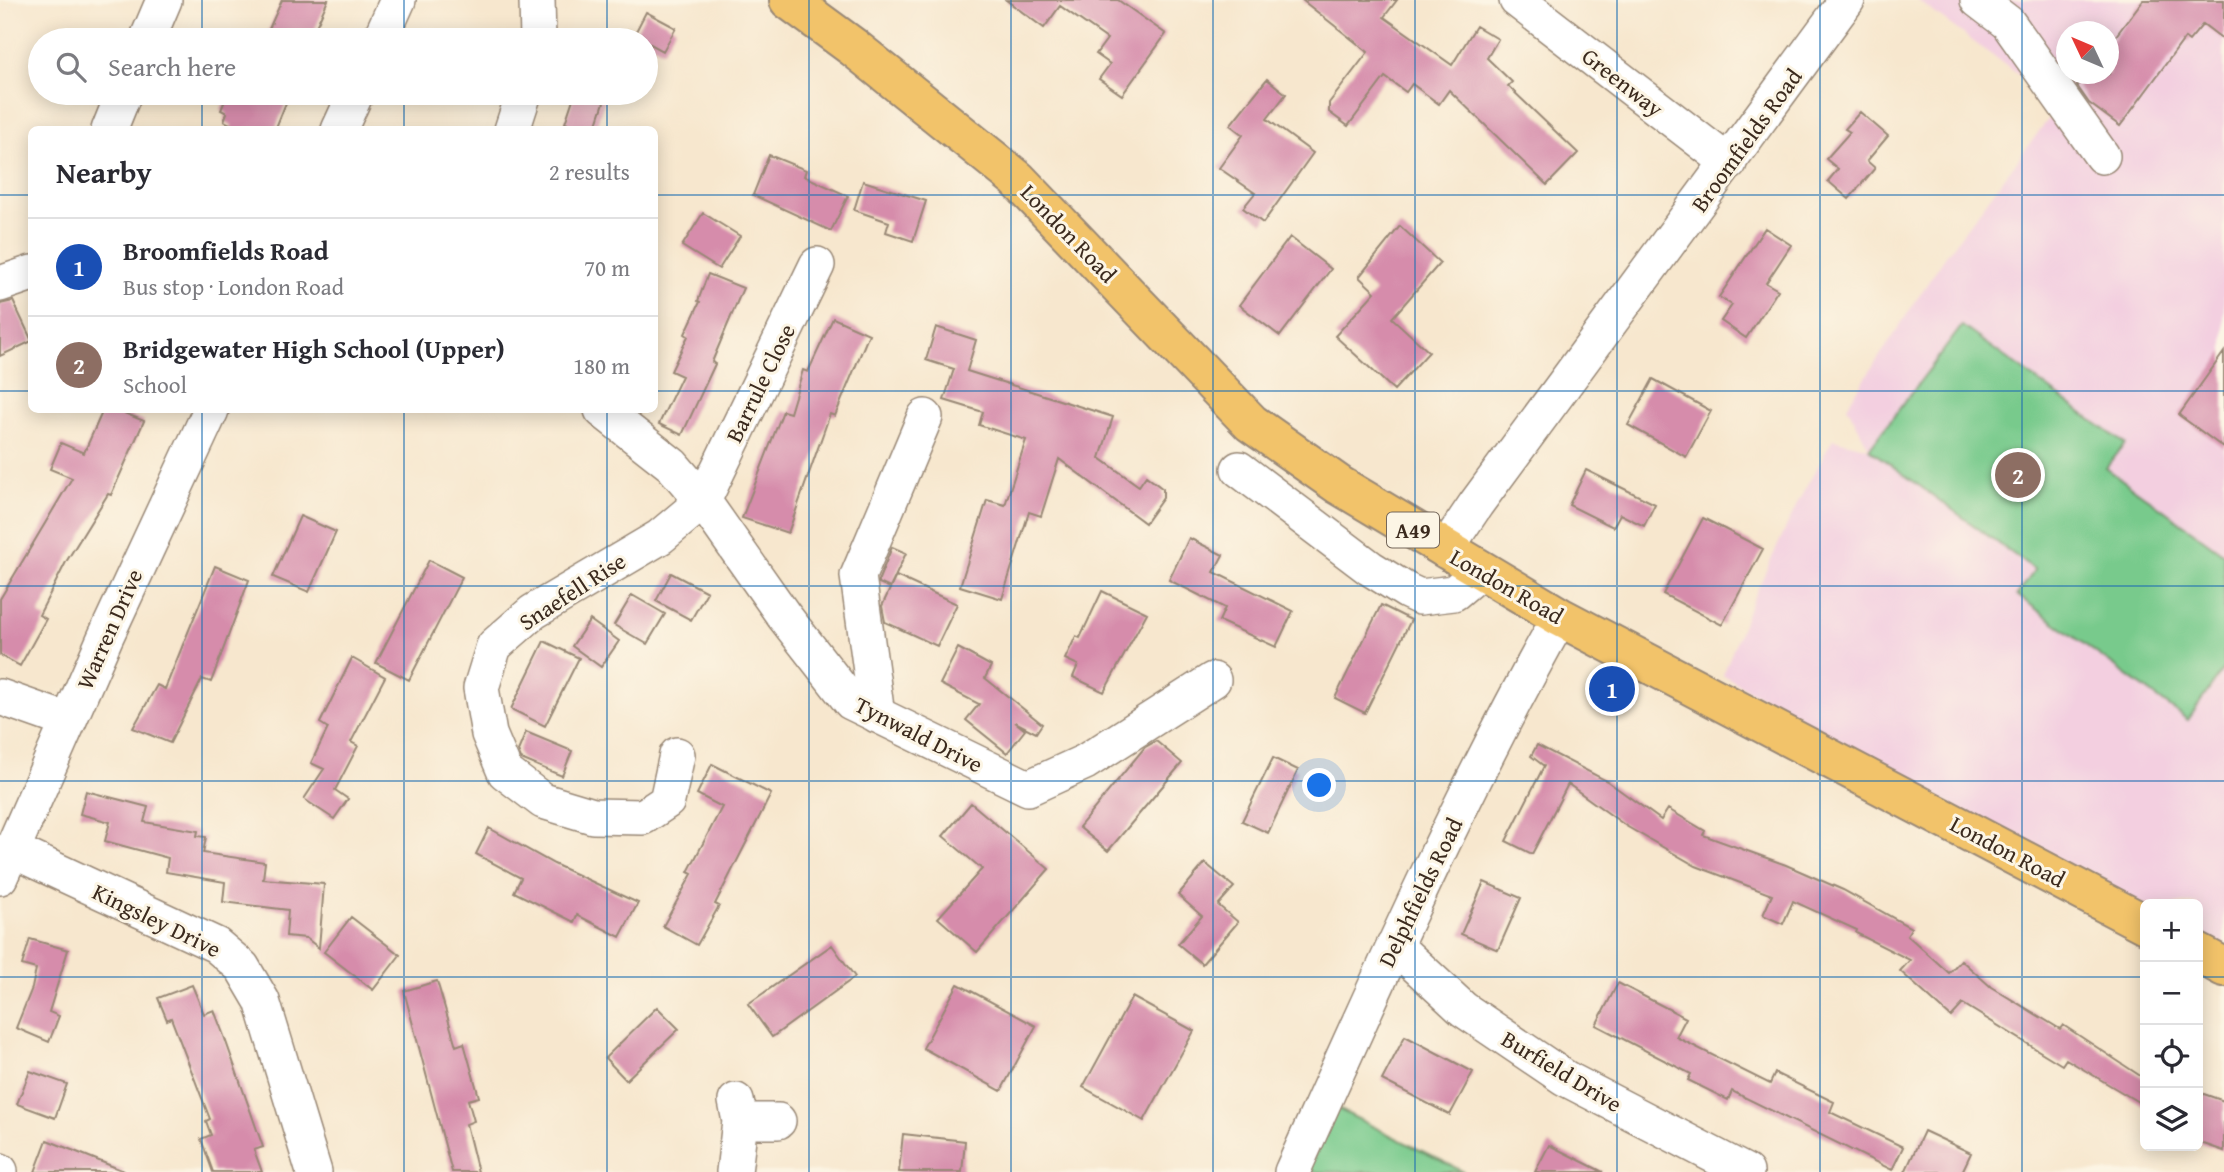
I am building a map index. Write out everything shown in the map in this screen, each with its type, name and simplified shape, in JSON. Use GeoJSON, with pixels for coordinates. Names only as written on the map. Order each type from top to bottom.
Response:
{"type":"FeatureCollection","features":[{"type":"Feature","properties":{"kind":"highway","name":"London Road"},"geometry":{"type":"LineString","coordinates":[[789,0],[853,47],[1017,179],[1251,423],[1339,485],[1560,617],[2140,921]]}},
{"type":"Feature","properties":{"kind":"highway"},"geometry":{"type":"LineString","coordinates":[[2203,956],[2224,967]]}},
{"type":"Feature","properties":{"kind":"street"},"geometry":{"type":"LineString","coordinates":[[152,28],[164,0]]}},
{"type":"Feature","properties":{"kind":"street"},"geometry":{"type":"LineString","coordinates":[[385,28],[398,0]]}},
{"type":"Feature","properties":{"kind":"street"},"geometry":{"type":"LineString","coordinates":[[537,0],[538,28]]}},
{"type":"Feature","properties":{"kind":"street","name":"Greenway"},"geometry":{"type":"LineString","coordinates":[[1517,0],[1729,163]]}},
{"type":"Feature","properties":{"kind":"street","name":"Broomfields Road"},"geometry":{"type":"LineString","coordinates":[[1446,550],[1476,504],[1847,0]]}},
{"type":"Feature","properties":{"kind":"street"},"geometry":{"type":"LineString","coordinates":[[1978,0],[2008,23],[2102,156]]}},
{"type":"Feature","properties":{"kind":"street"},"geometry":{"type":"LineString","coordinates":[[111,126],[119,105]]}},
{"type":"Feature","properties":{"kind":"street"},"geometry":{"type":"LineString","coordinates":[[342,126],[351,105]]}},
{"type":"Feature","properties":{"kind":"street"},"geometry":{"type":"LineString","coordinates":[[513,126],[520,105]]}},
{"type":"Feature","properties":{"kind":"street","name":"Barrule Close"},"geometry":{"type":"LineString","coordinates":[[704,501],[820,266]]}},
{"type":"Feature","properties":{"kind":"street"},"geometry":{"type":"LineString","coordinates":[[0,284],[28,274]]}},
{"type":"Feature","properties":{"kind":"street","name":"Warren Drive"},"geometry":{"type":"LineString","coordinates":[[6,863],[210,413]]}},
{"type":"Feature","properties":{"kind":"street","name":"Tynwald Drive"},"geometry":{"type":"LineString","coordinates":[[606,413],[672,465],[704,501],[784,616],[851,702],[1028,788],[1085,762],[1213,680]]}},
{"type":"Feature","properties":{"kind":"street"},"geometry":{"type":"LineString","coordinates":[[877,715],[858,576],[925,416]]}},
{"type":"Feature","properties":{"kind":"street"},"geometry":{"type":"LineString","coordinates":[[1239,469],[1370,568],[1414,594],[1440,597],[1454,593],[1480,571]]}},
{"type":"Feature","properties":{"kind":"street","name":"Snaefell Rise"},"geometry":{"type":"LineString","coordinates":[[677,755],[667,801],[643,817],[593,816],[542,801],[505,772],[489,734],[481,688],[494,646],[533,612],[660,537],[704,501]]}},
{"type":"Feature","properties":{"kind":"street","name":"Delphfields Road"},"geometry":{"type":"LineString","coordinates":[[1292,1172],[1394,945],[1519,691],[1560,617]]}},
{"type":"Feature","properties":{"kind":"street"},"geometry":{"type":"LineString","coordinates":[[0,697],[68,721]]}},
{"type":"Feature","properties":{"kind":"street","name":"Kingsley Drive"},"geometry":{"type":"LineString","coordinates":[[6,863],[197,935],[216,945],[242,967],[262,1001],[314,1172]]}},
{"type":"Feature","properties":{"kind":"street","name":"Burfield Drive"},"geometry":{"type":"LineString","coordinates":[[1394,945],[1463,1009],[1564,1078],[1746,1172]]}},
{"type":"Feature","properties":{"kind":"street"},"geometry":{"type":"LineString","coordinates":[[734,1172],[738,1111],[778,1121]]}},
{"type":"Feature","properties":{"kind":"shaded area"},"geometry":{"type":"Polygon","coordinates":[[[1917,0],[2224,0],[2224,959],[2203,947],[2203,899],[2140,899],[2140,911],[1723,675],[1750,605],[1799,500],[1833,439],[1869,448],[1847,406],[1944,258],[2059,105],[1917,0]]]}},
{"type":"Feature","properties":{"kind":"green space"},"geometry":{"type":"Polygon","coordinates":[[[1962,326],[2125,444],[2106,468],[2224,554],[2224,668],[2188,720],[2017,595],[2035,570],[1869,449],[1962,326]]]}},
{"type":"Feature","properties":{"kind":"green space"},"geometry":{"type":"Polygon","coordinates":[[[1336,1108],[1464,1172],[1307,1172],[1336,1108]]]}},
{"type":"Feature","properties":{"kind":"building"},"geometry":{"type":"Polygon","coordinates":[[[282,0],[328,0],[315,28],[269,28],[282,0]]]}},
{"type":"Feature","properties":{"kind":"building"},"geometry":{"type":"Polygon","coordinates":[[[1006,0],[1118,0],[1166,34],[1122,95],[1099,79],[1110,64],[1096,54],[1107,39],[1060,6],[1044,28],[1006,0]]]}},
{"type":"Feature","properties":{"kind":"building"},"geometry":{"type":"Polygon","coordinates":[[[1302,0],[1397,0],[1384,17],[1452,65],[1476,26],[1498,39],[1487,58],[1512,82],[1508,86],[1578,153],[1547,185],[1449,90],[1439,104],[1412,84],[1406,92],[1385,77],[1348,126],[1329,112],[1329,103],[1368,52],[1302,0]]]}},
{"type":"Feature","properties":{"kind":"building"},"geometry":{"type":"Polygon","coordinates":[[[2143,0],[2224,0],[2224,40],[2203,24],[2189,41],[2185,38],[2120,126],[2089,103],[2077,86],[2119,84],[2119,32],[2143,0]]]}},
{"type":"Feature","properties":{"kind":"building"},"geometry":{"type":"Polygon","coordinates":[[[646,12],[676,28],[663,51],[658,48],[658,28],[638,28],[646,12]]]}},
{"type":"Feature","properties":{"kind":"building"},"geometry":{"type":"Polygon","coordinates":[[[1267,79],[1286,94],[1267,119],[1313,153],[1263,223],[1243,208],[1255,193],[1219,168],[1243,135],[1230,125],[1267,79]]]}},
{"type":"Feature","properties":{"kind":"building"},"geometry":{"type":"Polygon","coordinates":[[[223,105],[285,105],[277,126],[232,126],[224,121],[227,113],[221,110],[223,105]]]}},
{"type":"Feature","properties":{"kind":"building"},"geometry":{"type":"Polygon","coordinates":[[[571,105],[603,105],[596,126],[567,126],[565,123],[571,105]]]}},
{"type":"Feature","properties":{"kind":"building"},"geometry":{"type":"Polygon","coordinates":[[[1860,112],[1888,136],[1867,161],[1875,168],[1849,199],[1828,181],[1838,169],[1826,159],[1850,132],[1845,129],[1860,112]]]}},
{"type":"Feature","properties":{"kind":"building"},"geometry":{"type":"Polygon","coordinates":[[[769,155],[806,170],[804,176],[848,196],[831,231],[753,195],[769,155]]]}},
{"type":"Feature","properties":{"kind":"building"},"geometry":{"type":"Polygon","coordinates":[[[863,181],[926,201],[913,241],[886,232],[889,222],[854,210],[863,181]]]}},
{"type":"Feature","properties":{"kind":"building"},"geometry":{"type":"Polygon","coordinates":[[[703,213],[740,236],[719,269],[682,246],[703,213]]]}},
{"type":"Feature","properties":{"kind":"building"},"geometry":{"type":"Polygon","coordinates":[[[1400,226],[1440,263],[1392,318],[1429,352],[1394,390],[1335,336],[1375,292],[1359,277],[1400,226]]]}},
{"type":"Feature","properties":{"kind":"building"},"geometry":{"type":"Polygon","coordinates":[[[1765,228],[1791,245],[1766,283],[1778,290],[1746,338],[1721,321],[1732,305],[1719,297],[1765,228]]]}},
{"type":"Feature","properties":{"kind":"building"},"geometry":{"type":"Polygon","coordinates":[[[1290,237],[1331,269],[1280,336],[1239,305],[1290,237]]]}},
{"type":"Feature","properties":{"kind":"building"},"geometry":{"type":"Polygon","coordinates":[[[708,274],[743,288],[712,362],[715,364],[682,435],[659,424],[682,376],[671,371],[688,336],[685,334],[700,302],[698,301],[708,274]]]}},
{"type":"Feature","properties":{"kind":"building"},"geometry":{"type":"Polygon","coordinates":[[[13,301],[28,333],[28,343],[0,356],[0,304],[13,301]]]}},
{"type":"Feature","properties":{"kind":"building"},"geometry":{"type":"Polygon","coordinates":[[[833,318],[869,334],[835,416],[830,414],[788,533],[742,518],[783,411],[790,413],[803,370],[808,372],[833,318]]]}},
{"type":"Feature","properties":{"kind":"building"},"geometry":{"type":"Polygon","coordinates":[[[936,327],[976,340],[967,371],[1113,417],[1100,458],[1139,486],[1146,476],[1163,489],[1163,498],[1145,523],[1059,459],[1041,516],[1029,512],[1002,599],[960,586],[987,500],[1005,505],[1026,440],[979,425],[983,412],[944,400],[954,369],[926,360],[936,327]]]}},
{"type":"Feature","properties":{"kind":"building"},"geometry":{"type":"Polygon","coordinates":[[[2224,352],[2224,448],[2179,415],[2224,352]]]}},
{"type":"Feature","properties":{"kind":"building"},"geometry":{"type":"Polygon","coordinates":[[[1653,379],[1711,411],[1686,457],[1628,425],[1653,379]]]}},
{"type":"Feature","properties":{"kind":"building"},"geometry":{"type":"Polygon","coordinates":[[[102,413],[124,413],[144,421],[111,495],[108,494],[66,562],[39,615],[46,619],[20,666],[0,655],[0,599],[72,478],[50,469],[61,443],[84,453],[102,413]]]}},
{"type":"Feature","properties":{"kind":"building"},"geometry":{"type":"Polygon","coordinates":[[[1586,470],[1655,504],[1644,526],[1620,514],[1613,527],[1569,505],[1586,470]]]}},
{"type":"Feature","properties":{"kind":"building"},"geometry":{"type":"Polygon","coordinates":[[[300,516],[336,532],[309,592],[273,577],[300,516]]]}},
{"type":"Feature","properties":{"kind":"building"},"geometry":{"type":"Polygon","coordinates":[[[1703,518],[1763,549],[1722,625],[1663,594],[1703,518]]]}},
{"type":"Feature","properties":{"kind":"building"},"geometry":{"type":"Polygon","coordinates":[[[1189,538],[1223,555],[1214,572],[1293,611],[1276,647],[1219,621],[1225,608],[1169,580],[1189,538]]]}},
{"type":"Feature","properties":{"kind":"building"},"geometry":{"type":"Polygon","coordinates":[[[892,547],[906,553],[890,588],[879,583],[879,579],[892,547]]]}},
{"type":"Feature","properties":{"kind":"building"},"geometry":{"type":"Polygon","coordinates":[[[429,560],[462,577],[409,680],[376,663],[429,560]]]}},
{"type":"Feature","properties":{"kind":"building"},"geometry":{"type":"Polygon","coordinates":[[[215,566],[249,580],[211,682],[202,679],[170,743],[133,728],[157,685],[165,689],[215,566]]]}},
{"type":"Feature","properties":{"kind":"building"},"geometry":{"type":"Polygon","coordinates":[[[671,573],[707,592],[691,620],[656,601],[671,573]]]}},
{"type":"Feature","properties":{"kind":"building"},"geometry":{"type":"Polygon","coordinates":[[[896,576],[957,604],[937,646],[885,622],[882,606],[896,576]]]}},
{"type":"Feature","properties":{"kind":"building"},"geometry":{"type":"Polygon","coordinates":[[[1102,591],[1147,613],[1104,692],[1073,677],[1078,665],[1065,659],[1076,636],[1080,638],[1102,591]]]}},
{"type":"Feature","properties":{"kind":"building"},"geometry":{"type":"Polygon","coordinates":[[[632,595],[665,614],[647,644],[614,625],[632,595]]]}},
{"type":"Feature","properties":{"kind":"building"},"geometry":{"type":"Polygon","coordinates":[[[1381,605],[1411,620],[1365,713],[1335,698],[1381,605]]]}},
{"type":"Feature","properties":{"kind":"building"},"geometry":{"type":"Polygon","coordinates":[[[590,620],[619,641],[601,667],[572,646],[590,620]]]}},
{"type":"Feature","properties":{"kind":"building"},"geometry":{"type":"Polygon","coordinates":[[[544,641],[579,658],[545,726],[511,709],[544,641]]]}},
{"type":"Feature","properties":{"kind":"building"},"geometry":{"type":"Polygon","coordinates":[[[958,648],[991,666],[985,678],[1042,724],[1036,733],[1015,722],[1025,730],[1007,753],[966,720],[979,704],[940,684],[958,648]]]}},
{"type":"Feature","properties":{"kind":"building"},"geometry":{"type":"Polygon","coordinates":[[[352,658],[385,677],[351,742],[358,746],[335,790],[348,799],[334,819],[304,799],[324,769],[311,763],[328,728],[320,723],[352,658]]]}},
{"type":"Feature","properties":{"kind":"building"},"geometry":{"type":"Polygon","coordinates":[[[526,732],[572,751],[562,776],[521,759],[518,751],[526,732]]]}},
{"type":"Feature","properties":{"kind":"building"},"geometry":{"type":"Polygon","coordinates":[[[1156,741],[1182,763],[1108,851],[1079,827],[1145,747],[1156,741]]]}},
{"type":"Feature","properties":{"kind":"building"},"geometry":{"type":"Polygon","coordinates":[[[1537,745],[1607,781],[1661,820],[1668,809],[1705,831],[1703,835],[1786,865],[1843,890],[1911,928],[1907,935],[1949,973],[1961,960],[1991,987],[2060,1029],[2063,1025],[2140,1076],[2140,1103],[2066,1059],[2062,1065],[1963,1004],[1951,1017],[1900,971],[1910,960],[1856,933],[1857,930],[1793,901],[1783,924],[1763,915],[1772,895],[1696,866],[1626,826],[1568,784],[1532,854],[1506,841],[1544,766],[1531,756],[1537,745]]]}},
{"type":"Feature","properties":{"kind":"building"},"geometry":{"type":"Polygon","coordinates":[[[1273,758],[1298,770],[1268,833],[1242,821],[1273,758]]]}},
{"type":"Feature","properties":{"kind":"building"},"geometry":{"type":"Polygon","coordinates":[[[712,764],[771,794],[715,904],[719,906],[697,945],[663,926],[692,874],[688,872],[722,807],[697,794],[712,764]]]}},
{"type":"Feature","properties":{"kind":"building"},"geometry":{"type":"Polygon","coordinates":[[[86,791],[148,807],[144,822],[198,831],[197,836],[206,837],[203,853],[265,862],[263,879],[324,884],[319,948],[306,938],[286,936],[288,910],[223,902],[225,882],[166,872],[168,858],[105,841],[110,822],[80,814],[86,791]]]}},
{"type":"Feature","properties":{"kind":"building"},"geometry":{"type":"Polygon","coordinates":[[[971,803],[1049,869],[977,952],[938,918],[982,869],[943,836],[971,803]]]}},
{"type":"Feature","properties":{"kind":"building"},"geometry":{"type":"Polygon","coordinates":[[[489,828],[554,864],[638,903],[620,937],[577,915],[574,922],[514,892],[521,878],[476,854],[489,828]]]}},
{"type":"Feature","properties":{"kind":"building"},"geometry":{"type":"Polygon","coordinates":[[[1205,863],[1234,887],[1218,905],[1238,922],[1202,964],[1178,944],[1202,916],[1178,895],[1205,863]]]}},
{"type":"Feature","properties":{"kind":"building"},"geometry":{"type":"Polygon","coordinates":[[[1484,882],[1521,898],[1498,950],[1461,934],[1484,882]]]}},
{"type":"Feature","properties":{"kind":"building"},"geometry":{"type":"Polygon","coordinates":[[[351,917],[400,955],[373,990],[324,952],[351,917]]]}},
{"type":"Feature","properties":{"kind":"building"},"geometry":{"type":"Polygon","coordinates":[[[30,939],[68,950],[49,1012],[59,1016],[49,1042],[16,1028],[32,988],[36,969],[22,965],[30,939]]]}},
{"type":"Feature","properties":{"kind":"building"},"geometry":{"type":"Polygon","coordinates":[[[832,945],[855,977],[772,1037],[748,1004],[832,945]]]}},
{"type":"Feature","properties":{"kind":"building"},"geometry":{"type":"Polygon","coordinates":[[[437,981],[456,1046],[464,1043],[479,1097],[468,1100],[474,1121],[466,1124],[478,1172],[452,1172],[404,991],[437,981]]]}},
{"type":"Feature","properties":{"kind":"building"},"geometry":{"type":"Polygon","coordinates":[[[1618,983],[1686,1018],[1676,1037],[1770,1084],[1775,1073],[1834,1102],[1830,1112],[1903,1147],[1892,1170],[1732,1091],[1728,1100],[1688,1080],[1691,1074],[1596,1025],[1618,983]]]}},
{"type":"Feature","properties":{"kind":"building"},"geometry":{"type":"Polygon","coordinates":[[[958,984],[1036,1026],[1001,1091],[923,1048],[958,984]]]}},
{"type":"Feature","properties":{"kind":"building"},"geometry":{"type":"Polygon","coordinates":[[[192,985],[204,1014],[214,1010],[224,1036],[263,1147],[254,1150],[262,1172],[213,1172],[201,1139],[211,1135],[206,1121],[210,1119],[171,1018],[167,1020],[158,998],[192,985]]]}},
{"type":"Feature","properties":{"kind":"building"},"geometry":{"type":"Polygon","coordinates":[[[1132,997],[1194,1031],[1144,1121],[1083,1087],[1132,997]]]}},
{"type":"Feature","properties":{"kind":"building"},"geometry":{"type":"Polygon","coordinates":[[[657,1007],[679,1029],[626,1080],[605,1058],[657,1007]]]}},
{"type":"Feature","properties":{"kind":"building"},"geometry":{"type":"Polygon","coordinates":[[[1405,1036],[1473,1072],[1450,1115],[1382,1080],[1405,1036]]]}},
{"type":"Feature","properties":{"kind":"building"},"geometry":{"type":"Polygon","coordinates":[[[30,1071],[67,1084],[55,1118],[17,1104],[30,1071]]]}},
{"type":"Feature","properties":{"kind":"building"},"geometry":{"type":"Polygon","coordinates":[[[2203,1094],[2224,1101],[2224,1151],[2203,1144],[2203,1094]]]}},
{"type":"Feature","properties":{"kind":"building"},"geometry":{"type":"Polygon","coordinates":[[[1924,1131],[1971,1153],[1962,1172],[1905,1172],[1924,1131]]]}},
{"type":"Feature","properties":{"kind":"building"},"geometry":{"type":"Polygon","coordinates":[[[903,1134],[965,1141],[962,1172],[899,1172],[903,1134]]]}},
{"type":"Feature","properties":{"kind":"building"},"geometry":{"type":"Polygon","coordinates":[[[47,1140],[124,1171],[124,1172],[35,1172],[47,1140]]]}},
{"type":"Feature","properties":{"kind":"building"},"geometry":{"type":"Polygon","coordinates":[[[1549,1145],[1603,1172],[1535,1172],[1549,1145]]]}},
{"type":"Feature","properties":{"kind":"place","name":"Bridgewater High School (Upper)"},"geometry":{"type":"Point","coordinates":[2018,475]}},
{"type":"Feature","properties":{"kind":"place","name":"Broomfields Road"},"geometry":{"type":"Point","coordinates":[1612,689]}}]}
